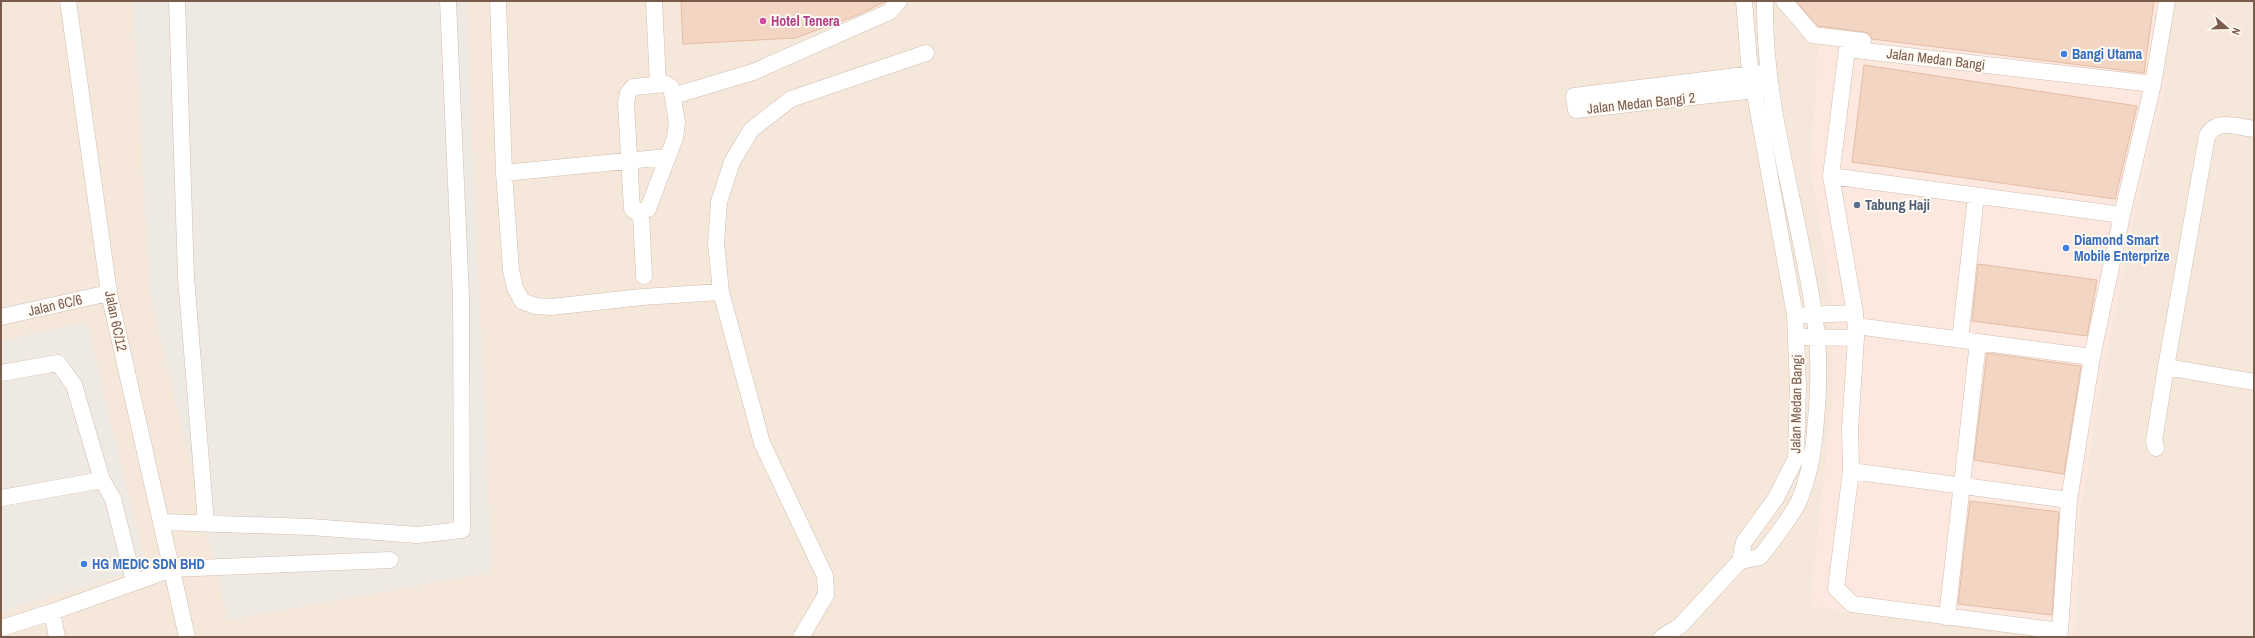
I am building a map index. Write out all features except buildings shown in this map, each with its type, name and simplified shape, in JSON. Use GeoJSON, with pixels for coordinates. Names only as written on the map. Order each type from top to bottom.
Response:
{"type":"FeatureCollection","features":[{"type":"Feature","properties":{"kind":"street","name":"Jalan 6C/12"},"geometry":{"type":"LineString","coordinates":[[68,1],[109,293],[187,637]]}},
{"type":"Feature","properties":{"kind":"street"},"geometry":{"type":"LineString","coordinates":[[177,1],[186,277],[206,523]]}},
{"type":"Feature","properties":{"kind":"street"},"geometry":{"type":"LineString","coordinates":[[161,522],[311,527],[417,535],[462,530],[461,297],[448,1]]}},
{"type":"Feature","properties":{"kind":"street"},"geometry":{"type":"LineString","coordinates":[[498,1],[504,173],[511,270],[514,288],[522,300],[535,306],[551,307],[642,297],[721,292]]}},
{"type":"Feature","properties":{"kind":"street"},"geometry":{"type":"LineString","coordinates":[[654,1],[658,84]]}},
{"type":"Feature","properties":{"kind":"street"},"geometry":{"type":"LineString","coordinates":[[673,96],[753,72],[889,12],[899,1]]}},
{"type":"Feature","properties":{"kind":"street","name":"Jalan Medan Bangi"},"geometry":{"type":"LineString","coordinates":[[1744,1],[1744,15],[1753,82],[1798,336],[1796,458],[1776,498],[1744,542],[1740,561],[1760,557],[1784,526],[1798,502],[1809,471],[1814,437],[1818,368],[1814,315],[1770,89],[1765,1]]}},
{"type":"Feature","properties":{"kind":"street","name":"Jalan Medan Bangi"},"geometry":{"type":"LineString","coordinates":[[2154,80],[1847,49],[1831,176],[1855,326],[1850,428],[1851,471],[1836,588],[1852,604],[2060,631],[2070,500],[2092,357],[2122,215],[2154,80],[2167,1]]}},
{"type":"Feature","properties":{"kind":"street"},"geometry":{"type":"LineString","coordinates":[[1790,4],[1813,35],[2154,80]]}},
{"type":"Feature","properties":{"kind":"street"},"geometry":{"type":"LineString","coordinates":[[801,637],[826,595],[825,576],[762,443],[721,292],[716,243],[719,202],[732,162],[751,130],[791,99],[926,53]]}},
{"type":"Feature","properties":{"kind":"street","name":"Jalan Medan Bangi 2"},"geometry":{"type":"LineString","coordinates":[[1768,73],[1753,82],[1576,110],[1574,96],[1753,82],[1770,89]]}},
{"type":"Feature","properties":{"kind":"street"},"geometry":{"type":"LineString","coordinates":[[658,84],[666,84],[671,87],[677,122],[675,138],[651,205],[648,209],[641,213],[634,212],[632,209],[628,160],[626,103],[628,93],[633,87],[658,84]]}},
{"type":"Feature","properties":{"kind":"street"},"geometry":{"type":"LineString","coordinates":[[2156,448],[2154,441],[2166,367],[2207,136],[2215,125],[2254,129]]}},
{"type":"Feature","properties":{"kind":"street"},"geometry":{"type":"LineString","coordinates":[[504,173],[667,157]]}},
{"type":"Feature","properties":{"kind":"street"},"geometry":{"type":"LineString","coordinates":[[1831,176],[2122,215]]}},
{"type":"Feature","properties":{"kind":"street"},"geometry":{"type":"LineString","coordinates":[[1960,340],[1976,196]]}},
{"type":"Feature","properties":{"kind":"street"},"geometry":{"type":"LineString","coordinates":[[641,213],[644,276]]}},
{"type":"Feature","properties":{"kind":"street","name":"Jalan 6C/6"},"geometry":{"type":"LineString","coordinates":[[1,317],[109,293]]}},
{"type":"Feature","properties":{"kind":"street","name":"Jalan Medan Bangi"},"geometry":{"type":"LineString","coordinates":[[1795,315],[1814,315],[1855,326],[2092,357]]}},
{"type":"Feature","properties":{"kind":"street","name":"Jalan Medan Bangi"},"geometry":{"type":"LineString","coordinates":[[1798,336],[1816,337],[1855,326]]}},
{"type":"Feature","properties":{"kind":"street"},"geometry":{"type":"LineString","coordinates":[[1947,617],[1978,342]]}},
{"type":"Feature","properties":{"kind":"street"},"geometry":{"type":"LineString","coordinates":[[1,373],[58,363],[74,385],[102,480],[113,500],[134,582]]}},
{"type":"Feature","properties":{"kind":"street"},"geometry":{"type":"LineString","coordinates":[[2166,367],[2254,382]]}},
{"type":"Feature","properties":{"kind":"street"},"geometry":{"type":"LineString","coordinates":[[1851,471],[2070,500]]}},
{"type":"Feature","properties":{"kind":"street"},"geometry":{"type":"LineString","coordinates":[[1,498],[102,480]]}},
{"type":"Feature","properties":{"kind":"street"},"geometry":{"type":"LineString","coordinates":[[1,628],[52,612],[172,569],[390,560]]}},
{"type":"Feature","properties":{"kind":"street"},"geometry":{"type":"LineString","coordinates":[[1662,637],[1680,626],[1740,561]]}},
{"type":"Feature","properties":{"kind":"street"},"geometry":{"type":"LineString","coordinates":[[52,612],[57,637]]}},
{"type":"Feature","properties":{"kind":"shaded area"},"geometry":{"type":"Polygon","coordinates":[[[1,1],[2254,1],[2254,637],[1,637],[1,1]]]}},
{"type":"Feature","properties":{"kind":"shaded area"},"geometry":{"type":"Polygon","coordinates":[[[133,1],[466,1],[492,572],[228,620],[150,294],[133,1]]]}},
{"type":"Feature","properties":{"kind":"shaded area"},"geometry":{"type":"Polygon","coordinates":[[[1798,1],[2162,1],[2150,71],[1843,35],[2168,76],[2134,217],[2098,398],[2080,515],[2074,637],[2046,637],[1843,612],[1810,605],[1832,405],[1834,314],[1811,168],[1819,32],[1797,9],[1798,1]]]}},
{"type":"Feature","properties":{"kind":"shaded area"},"geometry":{"type":"Polygon","coordinates":[[[87,322],[146,567],[1,612],[1,341],[87,322]]]}},
{"type":"Feature","properties":{"kind":"place","name":"Hotel Tenera"},"geometry":{"type":"Point","coordinates":[763,21]}},
{"type":"Feature","properties":{"kind":"place","name":"Bangi Utama"},"geometry":{"type":"Point","coordinates":[2064,54]}},
{"type":"Feature","properties":{"kind":"place","name":"Tabung Haji"},"geometry":{"type":"Point","coordinates":[1857,205]}},
{"type":"Feature","properties":{"kind":"place","name":"Diamond Smart Mobile Enterprize"},"geometry":{"type":"Point","coordinates":[2066,248]}},
{"type":"Feature","properties":{"kind":"place","name":"HG MEDIC SDN BHD"},"geometry":{"type":"Point","coordinates":[84,564]}}]}
